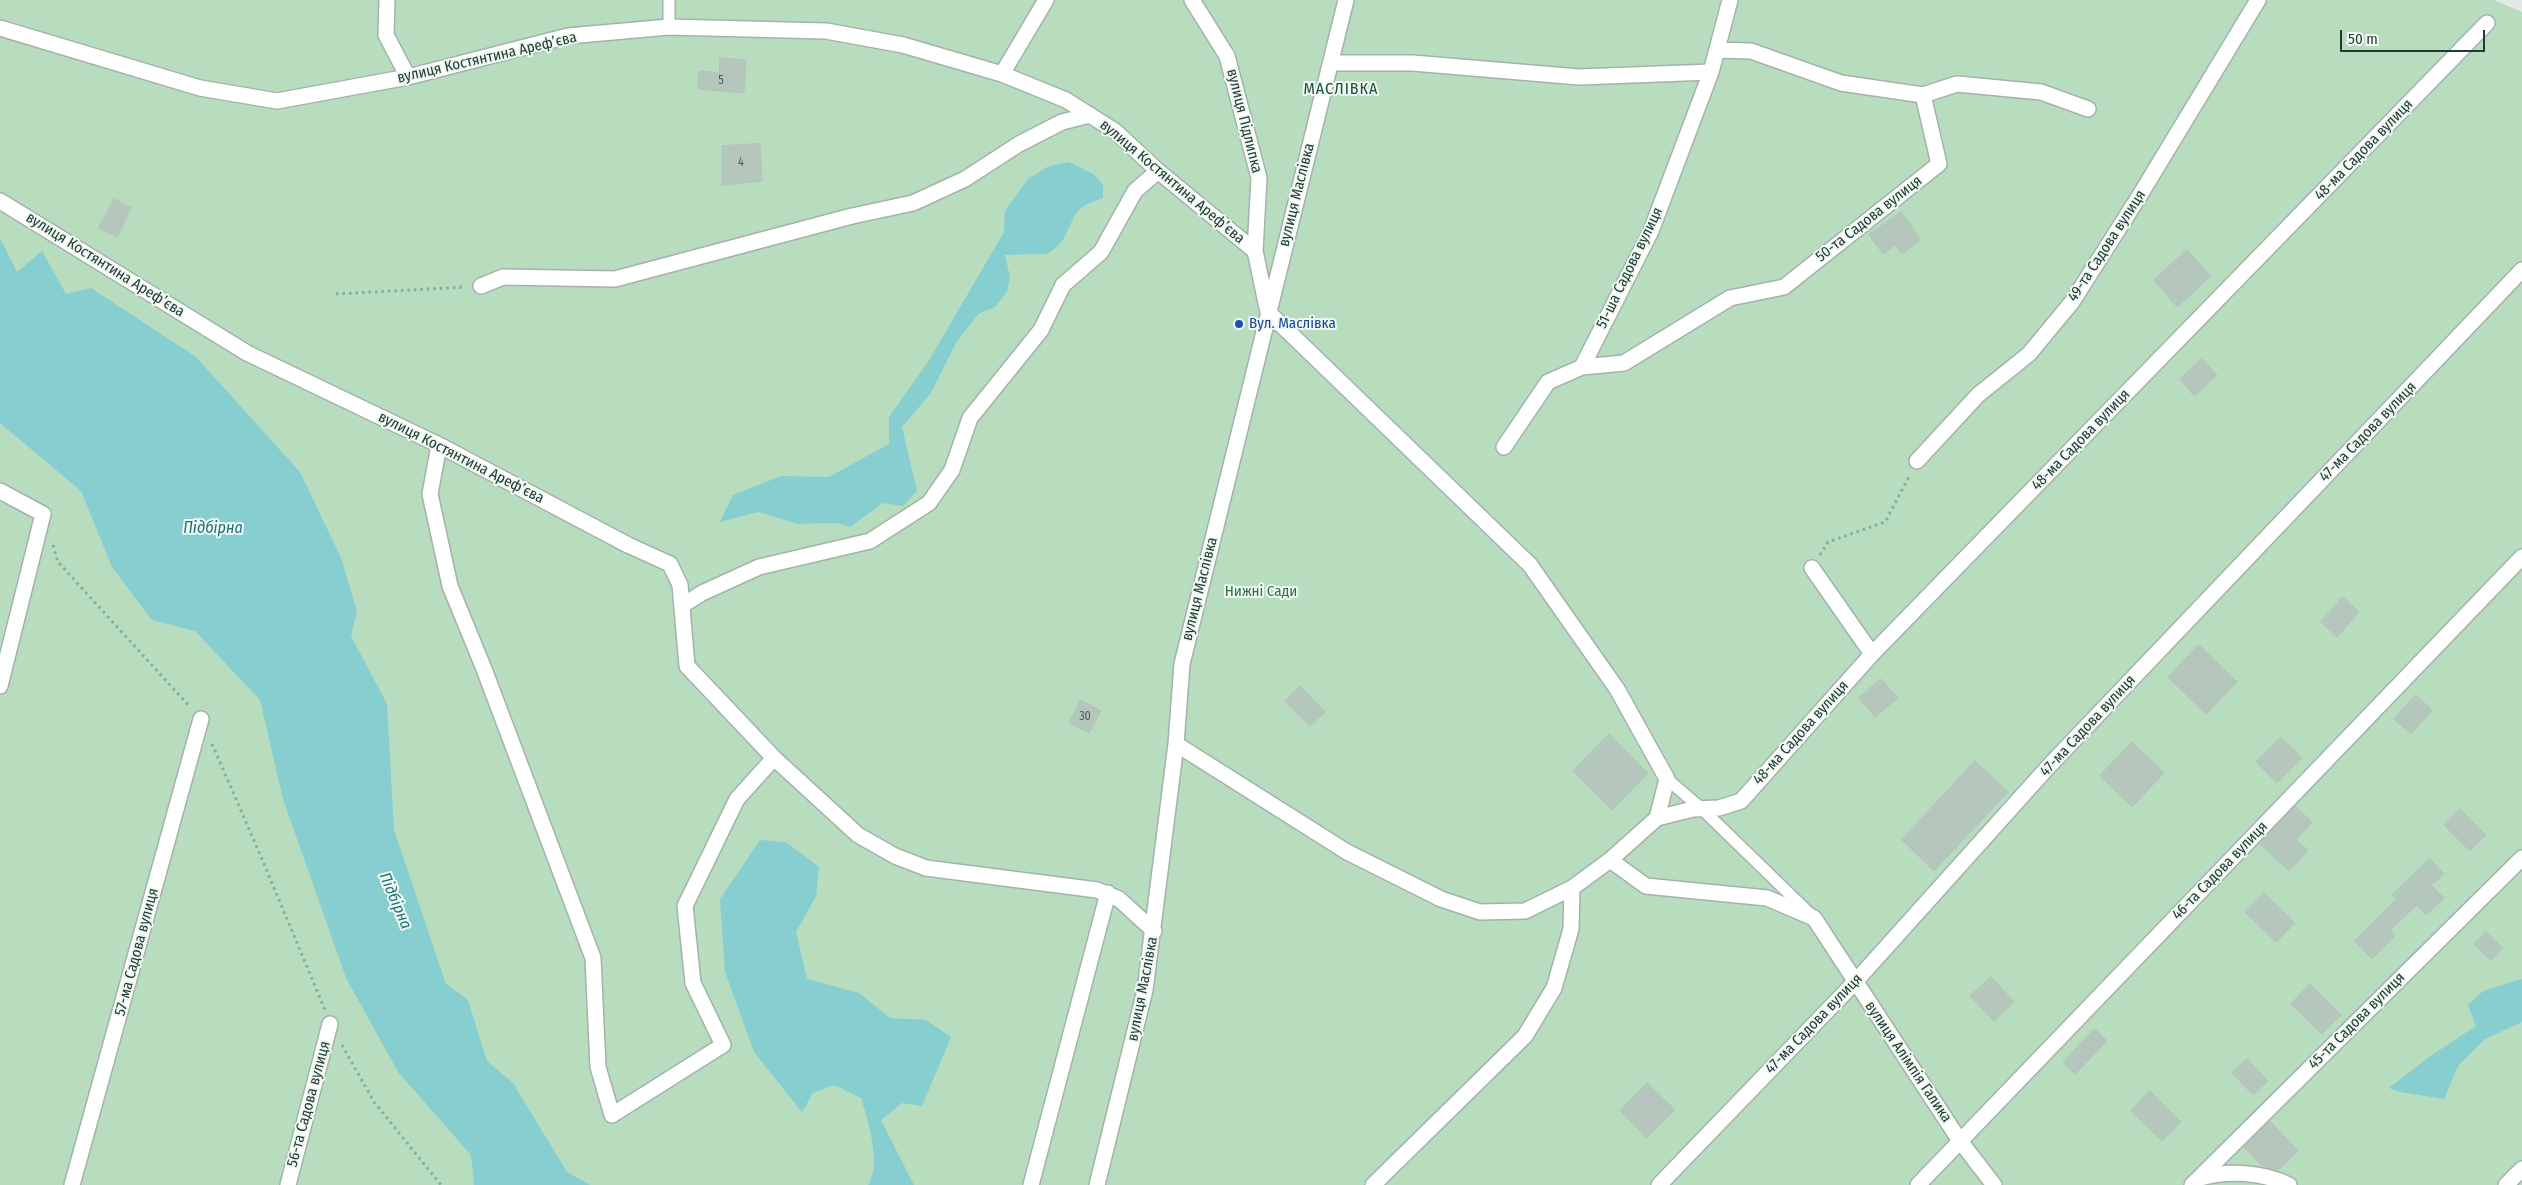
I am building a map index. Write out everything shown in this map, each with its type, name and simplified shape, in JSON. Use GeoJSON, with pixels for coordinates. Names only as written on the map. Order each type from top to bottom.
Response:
{"type":"FeatureCollection","features":[{"type":"Feature","properties":{"kind":"street"},"geometry":{"type":"LineString","coordinates":[[387,0],[386,35],[408,77]]}},
{"type":"Feature","properties":{"kind":"street"},"geometry":{"type":"LineString","coordinates":[[1002,74],[1046,0]]}},
{"type":"Feature","properties":{"kind":"street","name":"вулиця Підлипка"},"geometry":{"type":"LineString","coordinates":[[1192,0],[1227,56],[1259,178],[1255,251],[1268,312]]}},
{"type":"Feature","properties":{"kind":"street","name":"вулиця Маслівка"},"geometry":{"type":"LineString","coordinates":[[1097,1185],[1145,990],[1154,931],[1176,744],[1182,664],[1346,0]]}},
{"type":"Feature","properties":{"kind":"street","name":"51-ша Садова вулиця"},"geometry":{"type":"LineString","coordinates":[[1582,367],[1651,231],[1712,72],[1730,0]]}},
{"type":"Feature","properties":{"kind":"street","name":"49-та Садова вулиця"},"geometry":{"type":"LineString","coordinates":[[1917,461],[1978,395],[2029,354],[2072,302],[2258,0]]}},
{"type":"Feature","properties":{"kind":"street","name":"48-ма Садова вулиця"},"geometry":{"type":"LineString","coordinates":[[1657,818],[1702,809],[1719,808],[1741,801],[1872,654],[2487,23]]}},
{"type":"Feature","properties":{"kind":"street","name":"вулиця Костянтина Арефʼєва"},"geometry":{"type":"LineString","coordinates":[[0,28],[200,88],[277,101],[408,77],[568,36],[669,27],[826,31],[903,45],[1002,74],[1066,100],[1115,131],[1158,171],[1255,251]]}},
{"type":"Feature","properties":{"kind":"street"},"geometry":{"type":"LineString","coordinates":[[1717,50],[1751,51],[1841,83],[1923,95],[1957,84],[2041,92],[2088,109]]}},
{"type":"Feature","properties":{"kind":"street"},"geometry":{"type":"LineString","coordinates":[[1331,63],[1413,63],[1579,77],[1712,72]]}},
{"type":"Feature","properties":{"kind":"street","name":"50-та Садова вулиця"},"geometry":{"type":"LineString","coordinates":[[1582,367],[1624,362],[1730,298],[1784,287],[1939,164],[1923,95]]}},
{"type":"Feature","properties":{"kind":"street","name":"вулиця Костянтина Арефʼєва"},"geometry":{"type":"LineString","coordinates":[[481,286],[503,277],[615,279],[852,216],[913,203],[965,179],[1019,144],[1062,122],[1090,115]]}},
{"type":"Feature","properties":{"kind":"street"},"geometry":{"type":"LineString","coordinates":[[683,605],[702,593],[759,566],[870,541],[929,503],[952,470],[970,418],[1041,330],[1063,286],[1101,252],[1134,191],[1158,171]]}},
{"type":"Feature","properties":{"kind":"street","name":"вулиця Костянтина Арефʼєва"},"geometry":{"type":"LineString","coordinates":[[0,201],[247,353],[439,445],[628,545],[670,564],[680,585],[687,666],[774,758],[858,835],[895,856],[926,868],[1097,890],[1120,899],[1154,931]]}},
{"type":"Feature","properties":{"kind":"street","name":"47-ма Садова вулиця"},"geometry":{"type":"LineString","coordinates":[[1659,1185],[1855,982],[2049,766],[2522,270]]}},
{"type":"Feature","properties":{"kind":"street"},"geometry":{"type":"LineString","coordinates":[[1176,744],[1346,852],[1441,899],[1480,912],[1525,911],[1572,888],[1610,860],[1657,818],[1667,779],[1617,689],[1530,565],[1268,312]]}},
{"type":"Feature","properties":{"kind":"street"},"geometry":{"type":"LineString","coordinates":[[1504,447],[1548,382],[1582,367]]}},
{"type":"Feature","properties":{"kind":"street"},"geometry":{"type":"LineString","coordinates":[[439,445],[430,494],[450,586],[593,958],[598,1067],[612,1114],[723,1044],[693,983],[685,906],[737,799],[774,758]]}},
{"type":"Feature","properties":{"kind":"street"},"geometry":{"type":"LineString","coordinates":[[0,491],[42,514],[0,686]]}},
{"type":"Feature","properties":{"kind":"street","name":"46-та Садова вулиця"},"geometry":{"type":"LineString","coordinates":[[1918,1185],[2522,557]]}},
{"type":"Feature","properties":{"kind":"street"},"geometry":{"type":"LineString","coordinates":[[1812,568],[1872,654]]}},
{"type":"Feature","properties":{"kind":"street","name":"57-ма Садова вулиця"},"geometry":{"type":"LineString","coordinates":[[72,1185],[201,719]]}},
{"type":"Feature","properties":{"kind":"street","name":"45-та Садова вулиця"},"geometry":{"type":"LineString","coordinates":[[2196,1181],[2522,858]]}},
{"type":"Feature","properties":{"kind":"street"},"geometry":{"type":"LineString","coordinates":[[1610,860],[1646,886],[1767,898],[1814,918]]}},
{"type":"Feature","properties":{"kind":"street"},"geometry":{"type":"LineString","coordinates":[[1373,1185],[1525,1036],[1554,988],[1571,929],[1572,888]]}},
{"type":"Feature","properties":{"kind":"street"},"geometry":{"type":"LineString","coordinates":[[1031,1185],[1108,894]]}},
{"type":"Feature","properties":{"kind":"street","name":"вулиця Алімпія Галика"},"geometry":{"type":"LineString","coordinates":[[1814,918],[1960,1141],[1994,1185]]}},
{"type":"Feature","properties":{"kind":"street","name":"56-та Садова вулиця"},"geometry":{"type":"LineString","coordinates":[[288,1185],[330,1024]]}},
{"type":"Feature","properties":{"kind":"street"},"geometry":{"type":"LineString","coordinates":[[2506,1185],[2522,1169]]}},
{"type":"Feature","properties":{"kind":"street"},"geometry":{"type":"LineString","coordinates":[[2196,1181],[2217,1173],[2252,1174],[2289,1185]]}},
{"type":"Feature","properties":{"kind":"lane"},"geometry":{"type":"LineString","coordinates":[[669,0],[669,27]]}},
{"type":"Feature","properties":{"kind":"lane"},"geometry":{"type":"LineString","coordinates":[[1667,779],[1702,809],[1814,918]]}},
{"type":"Feature","properties":{"kind":"path"},"geometry":{"type":"LineString","coordinates":[[336,294],[481,286]]}},
{"type":"Feature","properties":{"kind":"path"},"geometry":{"type":"LineString","coordinates":[[1812,568],[1828,542],[1885,522],[1917,461]]}},
{"type":"Feature","properties":{"kind":"path"},"geometry":{"type":"LineString","coordinates":[[42,514],[58,562],[201,719],[262,858],[330,1024],[374,1102],[440,1185]]}},
{"type":"Feature","properties":{"kind":"green space","name":"Нижні Сади"},"geometry":{"type":"Polygon","coordinates":[[[0,0],[2494,0],[2522,12],[2522,1185],[0,1185],[0,0]]]}},
{"type":"Feature","properties":{"kind":"water"},"geometry":{"type":"Polygon","coordinates":[[[1069,162],[1093,174],[1103,184],[1103,198],[1085,205],[1077,212],[1063,240],[1047,254],[1005,255],[1010,277],[1007,292],[995,307],[978,314],[956,343],[931,393],[902,427],[917,491],[903,506],[883,503],[850,527],[837,523],[798,524],[758,512],[720,522],[733,495],[781,476],[829,477],[889,444],[889,417],[928,362],[1004,232],[1005,211],[1028,179],[1049,166],[1069,162]]]}},
{"type":"Feature","properties":{"kind":"water","name":"Підбірна"},"geometry":{"type":"Polygon","coordinates":[[[0,238],[17,272],[42,251],[66,294],[91,288],[196,357],[300,472],[341,558],[357,611],[351,636],[387,704],[394,830],[446,984],[468,1000],[487,1061],[513,1083],[567,1172],[590,1185],[474,1185],[471,1155],[398,1072],[346,978],[283,799],[260,700],[195,631],[152,620],[112,567],[81,491],[0,423],[0,238]]]}},
{"type":"Feature","properties":{"kind":"water"},"geometry":{"type":"Polygon","coordinates":[[[760,840],[786,842],[819,867],[816,896],[796,932],[807,979],[859,993],[890,1018],[926,1020],[951,1037],[922,1106],[902,1103],[881,1120],[914,1185],[868,1185],[872,1176],[874,1154],[870,1130],[861,1098],[834,1085],[813,1093],[802,1112],[754,1052],[725,972],[720,899],[760,840]]]}},
{"type":"Feature","properties":{"kind":"water"},"geometry":{"type":"Polygon","coordinates":[[[2522,979],[2522,1022],[2485,1039],[2458,1066],[2444,1099],[2400,1092],[2389,1088],[2429,1057],[2476,1026],[2468,1005],[2483,991],[2522,979]]]}},
{"type":"Feature","properties":{"kind":"building"},"geometry":{"type":"Polygon","coordinates":[[[720,58],[746,60],[744,93],[698,89],[699,71],[719,73],[720,58]]]}},
{"type":"Feature","properties":{"kind":"building"},"geometry":{"type":"Polygon","coordinates":[[[760,144],[762,181],[722,185],[722,146],[760,144]]]}},
{"type":"Feature","properties":{"kind":"building"},"geometry":{"type":"Polygon","coordinates":[[[114,199],[131,208],[117,237],[99,228],[114,199]]]}},
{"type":"Feature","properties":{"kind":"building"},"geometry":{"type":"Polygon","coordinates":[[[1901,212],[1921,240],[1902,254],[1895,245],[1883,254],[1869,235],[1901,212]]]}},
{"type":"Feature","properties":{"kind":"building"},"geometry":{"type":"Polygon","coordinates":[[[2187,250],[2211,276],[2177,307],[2154,280],[2187,250]]]}},
{"type":"Feature","properties":{"kind":"building"},"geometry":{"type":"Polygon","coordinates":[[[2202,359],[2217,375],[2194,396],[2180,379],[2202,359]]]}},
{"type":"Feature","properties":{"kind":"building"},"geometry":{"type":"Polygon","coordinates":[[[2343,597],[2359,612],[2337,637],[2321,622],[2343,597]]]}},
{"type":"Feature","properties":{"kind":"building"},"geometry":{"type":"Polygon","coordinates":[[[2199,645],[2237,682],[2206,714],[2168,677],[2199,645]]]}},
{"type":"Feature","properties":{"kind":"building"},"geometry":{"type":"Polygon","coordinates":[[[1881,679],[1898,698],[1875,717],[1859,698],[1881,679]]]}},
{"type":"Feature","properties":{"kind":"building"},"geometry":{"type":"Polygon","coordinates":[[[1300,686],[1325,712],[1310,726],[1285,701],[1300,686]]]}},
{"type":"Feature","properties":{"kind":"building"},"geometry":{"type":"Polygon","coordinates":[[[2416,695],[2432,710],[2411,734],[2394,719],[2416,695]]]}},
{"type":"Feature","properties":{"kind":"building"},"geometry":{"type":"Polygon","coordinates":[[[1081,700],[1101,711],[1089,733],[1069,723],[1081,700]]]}},
{"type":"Feature","properties":{"kind":"building"},"geometry":{"type":"Polygon","coordinates":[[[1609,734],[1648,773],[1612,810],[1573,771],[1609,734]]]}},
{"type":"Feature","properties":{"kind":"building"},"geometry":{"type":"Polygon","coordinates":[[[2281,737],[2302,758],[2277,783],[2256,762],[2281,737]]]}},
{"type":"Feature","properties":{"kind":"building"},"geometry":{"type":"Polygon","coordinates":[[[2132,742],[2164,773],[2132,807],[2100,776],[2132,742]]]}},
{"type":"Feature","properties":{"kind":"building"},"geometry":{"type":"Polygon","coordinates":[[[1975,761],[2008,792],[1934,871],[1902,840],[1975,761]]]}},
{"type":"Feature","properties":{"kind":"building"},"geometry":{"type":"Polygon","coordinates":[[[2295,806],[2312,822],[2296,840],[2308,850],[2289,871],[2260,844],[2295,806]]]}},
{"type":"Feature","properties":{"kind":"building"},"geometry":{"type":"Polygon","coordinates":[[[2460,809],[2486,835],[2470,851],[2444,825],[2460,809]]]}},
{"type":"Feature","properties":{"kind":"building"},"geometry":{"type":"Polygon","coordinates":[[[2430,859],[2444,874],[2431,885],[2444,898],[2426,915],[2417,905],[2390,930],[2395,936],[2372,959],[2355,941],[2396,899],[2392,895],[2430,859]]]}},
{"type":"Feature","properties":{"kind":"building"},"geometry":{"type":"Polygon","coordinates":[[[2264,893],[2295,923],[2276,942],[2245,912],[2264,893]]]}},
{"type":"Feature","properties":{"kind":"building"},"geometry":{"type":"Polygon","coordinates":[[[2486,932],[2503,948],[2491,961],[2474,944],[2486,932]]]}},
{"type":"Feature","properties":{"kind":"building"},"geometry":{"type":"Polygon","coordinates":[[[1991,977],[2014,1002],[1994,1021],[1970,996],[1991,977]]]}},
{"type":"Feature","properties":{"kind":"building"},"geometry":{"type":"Polygon","coordinates":[[[2310,984],[2341,1015],[2322,1034],[2291,1004],[2310,984]]]}},
{"type":"Feature","properties":{"kind":"building"},"geometry":{"type":"Polygon","coordinates":[[[2095,1029],[2107,1041],[2075,1074],[2063,1062],[2095,1029]]]}},
{"type":"Feature","properties":{"kind":"building"},"geometry":{"type":"Polygon","coordinates":[[[2247,1059],[2268,1081],[2253,1095],[2232,1073],[2247,1059]]]}},
{"type":"Feature","properties":{"kind":"building"},"geometry":{"type":"Polygon","coordinates":[[[1647,1083],[1675,1110],[1647,1138],[1620,1111],[1647,1083]]]}},
{"type":"Feature","properties":{"kind":"building"},"geometry":{"type":"Polygon","coordinates":[[[2150,1091],[2181,1122],[2162,1141],[2131,1111],[2150,1091]]]}},
{"type":"Feature","properties":{"kind":"building"},"geometry":{"type":"Polygon","coordinates":[[[2270,1121],[2298,1151],[2278,1170],[2262,1166],[2244,1147],[2270,1121]]]}},
{"type":"Feature","properties":{"kind":"place","name":"Вул. Маслівка"},"geometry":{"type":"Point","coordinates":[1239,324]}},
{"type":"Feature","properties":{"kind":"district","name":"МАСЛІВКА"},"geometry":{"type":"Point","coordinates":[1341,90]}}]}
